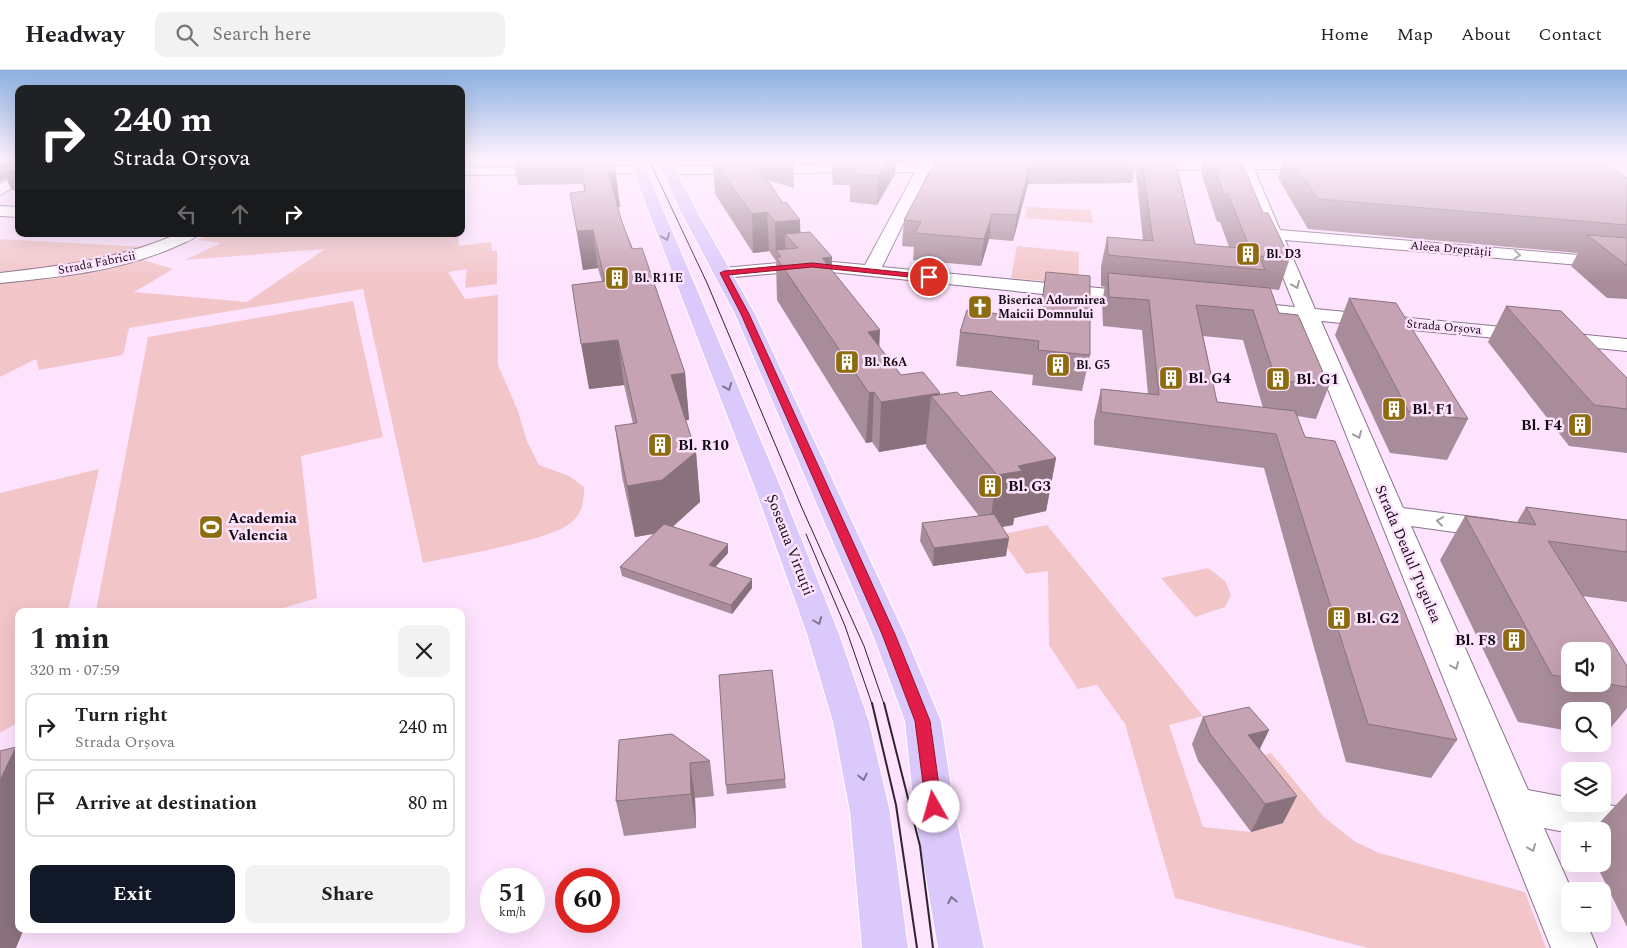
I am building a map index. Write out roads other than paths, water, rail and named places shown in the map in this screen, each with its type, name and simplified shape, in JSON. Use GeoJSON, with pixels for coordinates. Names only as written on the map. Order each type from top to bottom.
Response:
{"type":"FeatureCollection","features":[{"type":"Feature","properties":{"kind":"main road","name":"Șoseaua Virtuții"},"geometry":{"type":"LineString","coordinates":[[665,201],[768,488],[823,634],[851,722],[870,812],[885,948]]}},
{"type":"Feature","properties":{"kind":"main road"},"geometry":{"type":"LineString","coordinates":[[681,201],[688,210],[724,273],[745,314],[884,626],[923,721],[934,807],[961,948]]}},
{"type":"Feature","properties":{"kind":"street"},"geometry":{"type":"LineString","coordinates":[[871,271],[907,201]]}},
{"type":"Feature","properties":{"kind":"street","name":"Strada Dealul Țugulea"},"geometry":{"type":"LineString","coordinates":[[1261,201],[1574,948]]}},
{"type":"Feature","properties":{"kind":"street"},"geometry":{"type":"LineString","coordinates":[[0,211],[15,212]]}},
{"type":"Feature","properties":{"kind":"street","name":"Aleea Dreptății"},"geometry":{"type":"LineString","coordinates":[[1274,234],[1627,264]]}},
{"type":"Feature","properties":{"kind":"street","name":"Strada Fabricii"},"geometry":{"type":"LineString","coordinates":[[0,278],[114,262],[163,247],[184,237]]}},
{"type":"Feature","properties":{"kind":"street"},"geometry":{"type":"LineString","coordinates":[[724,273],[804,265],[1163,300]]}},
{"type":"Feature","properties":{"kind":"street","name":"Strada Orșova"},"geometry":{"type":"LineString","coordinates":[[1221,306],[1627,345]]}},
{"type":"Feature","properties":{"kind":"street"},"geometry":{"type":"LineString","coordinates":[[1392,515],[1519,532]]}},
{"type":"Feature","properties":{"kind":"street"},"geometry":{"type":"LineString","coordinates":[[1514,805],[1627,826]]}},
{"type":"Feature","properties":{"kind":"tram line"},"geometry":{"type":"LineString","coordinates":[[668,201],[707,283],[802,508],[864,646],[884,704]]}},
{"type":"Feature","properties":{"kind":"tram line"},"geometry":{"type":"LineString","coordinates":[[806,534],[845,626],[872,704]]}},
{"type":"Feature","properties":{"kind":"tram line"},"geometry":{"type":"LineString","coordinates":[[872,703],[896,805],[917,948]]}},
{"type":"Feature","properties":{"kind":"tram line"},"geometry":{"type":"LineString","coordinates":[[884,703],[920,846],[933,948]]}},
{"type":"Feature","properties":{"kind":"place","name":"Bl. D3"},"geometry":{"type":"Point","coordinates":[1248,254]}},
{"type":"Feature","properties":{"kind":"place","name":"Bl. R11E"},"geometry":{"type":"Point","coordinates":[617,278]}},
{"type":"Feature","properties":{"kind":"place","name":"Biserica Adormirea Maicii Domnului"},"geometry":{"type":"Point","coordinates":[980,307]}},
{"type":"Feature","properties":{"kind":"place","name":"Bl. R6A"},"geometry":{"type":"Point","coordinates":[847,362]}},
{"type":"Feature","properties":{"kind":"place","name":"Bl. G5"},"geometry":{"type":"Point","coordinates":[1058,365]}},
{"type":"Feature","properties":{"kind":"place","name":"Bl. G4"},"geometry":{"type":"Point","coordinates":[1171,378]}},
{"type":"Feature","properties":{"kind":"place","name":"Bl. G1"},"geometry":{"type":"Point","coordinates":[1278,379]}},
{"type":"Feature","properties":{"kind":"place","name":"Bl. F1"},"geometry":{"type":"Point","coordinates":[1394,409]}},
{"type":"Feature","properties":{"kind":"place","name":"Bl. F4"},"geometry":{"type":"Point","coordinates":[1580,425]}},
{"type":"Feature","properties":{"kind":"place","name":"Bl. R10"},"geometry":{"type":"Point","coordinates":[660,445]}},
{"type":"Feature","properties":{"kind":"place","name":"Bl. G3"},"geometry":{"type":"Point","coordinates":[990,486]}},
{"type":"Feature","properties":{"kind":"place","name":"Academia Valencia"},"geometry":{"type":"Point","coordinates":[211,527]}},
{"type":"Feature","properties":{"kind":"place","name":"Bl. G2"},"geometry":{"type":"Point","coordinates":[1339,618]}},
{"type":"Feature","properties":{"kind":"place","name":"Bl. F8"},"geometry":{"type":"Point","coordinates":[1514,640]}}]}
